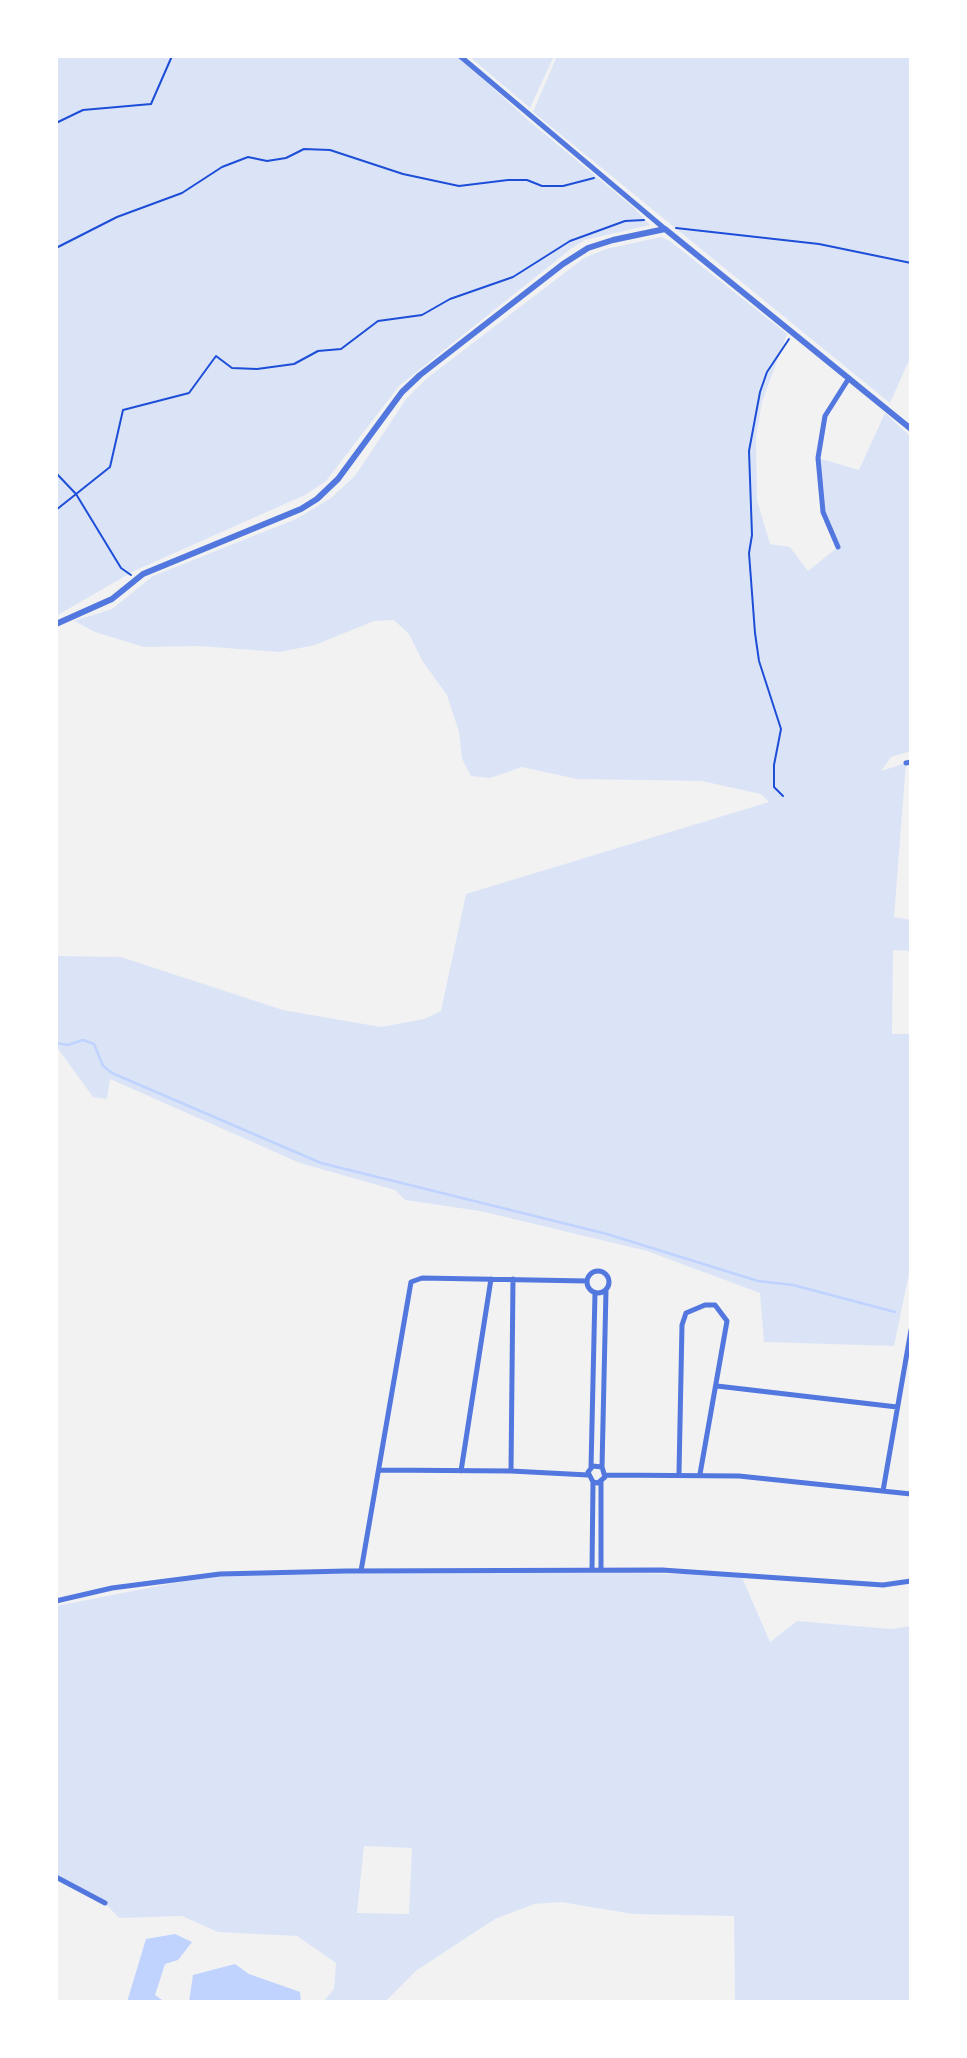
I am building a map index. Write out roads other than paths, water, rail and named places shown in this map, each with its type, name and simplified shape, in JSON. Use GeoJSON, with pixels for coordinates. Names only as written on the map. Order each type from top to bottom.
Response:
{"type":"FeatureCollection","features":[{"type":"Feature","properties":{"kind":"street"},"geometry":{"type":"LineString","coordinates":[[460,56],[665,229],[911,429]]}},
{"type":"Feature","properties":{"kind":"street"},"geometry":{"type":"LineString","coordinates":[[56,624],[112,599],[136,578],[317,499],[338,480],[402,392],[562,264],[600,243],[665,229]]}},
{"type":"Feature","properties":{"kind":"street"},"geometry":{"type":"LineString","coordinates":[[838,547],[823,512],[818,458],[825,416],[849,378]]}},
{"type":"Feature","properties":{"kind":"street"},"geometry":{"type":"LineString","coordinates":[[587,1280],[593,1272],[603,1271],[610,1280],[606,1290],[602,1467],[606,1475]]}},
{"type":"Feature","properties":{"kind":"street"},"geometry":{"type":"LineString","coordinates":[[361,1571],[411,1282],[422,1279],[587,1280]]}},
{"type":"Feature","properties":{"kind":"street"},"geometry":{"type":"LineString","coordinates":[[461,1471],[491,1279]]}},
{"type":"Feature","properties":{"kind":"street"},"geometry":{"type":"LineString","coordinates":[[511,1471],[513,1279]]}},
{"type":"Feature","properties":{"kind":"street"},"geometry":{"type":"LineString","coordinates":[[587,1280],[594,1293],[591,1468],[588,1475]]}},
{"type":"Feature","properties":{"kind":"street"},"geometry":{"type":"LineString","coordinates":[[594,1293],[606,1290]]}},
{"type":"Feature","properties":{"kind":"street"},"geometry":{"type":"LineString","coordinates":[[679,1473],[682,1325],[686,1313],[705,1305],[715,1305],[727,1321],[701,1474]]}},
{"type":"Feature","properties":{"kind":"street"},"geometry":{"type":"LineString","coordinates":[[883,1491],[911,1330]]}},
{"type":"Feature","properties":{"kind":"street"},"geometry":{"type":"LineString","coordinates":[[717,1387],[897,1407]]}},
{"type":"Feature","properties":{"kind":"street"},"geometry":{"type":"LineString","coordinates":[[591,1468],[602,1467]]}},
{"type":"Feature","properties":{"kind":"street"},"geometry":{"type":"LineString","coordinates":[[379,1470],[511,1471],[588,1475]]}},
{"type":"Feature","properties":{"kind":"street"},"geometry":{"type":"LineString","coordinates":[[606,1475],[701,1474],[911,1494]]}},
{"type":"Feature","properties":{"kind":"street"},"geometry":{"type":"LineString","coordinates":[[588,1475],[593,1482],[592,1570]]}},
{"type":"Feature","properties":{"kind":"street"},"geometry":{"type":"LineString","coordinates":[[601,1570],[601,1482],[606,1475]]}},
{"type":"Feature","properties":{"kind":"street"},"geometry":{"type":"LineString","coordinates":[[593,1482],[601,1482]]}},
{"type":"Feature","properties":{"kind":"street"},"geometry":{"type":"LineString","coordinates":[[56,1601],[112,1588],[220,1574],[601,1570],[686,1571],[883,1585],[911,1581]]}},
{"type":"Feature","properties":{"kind":"street"},"geometry":{"type":"LineString","coordinates":[[56,1877],[105,1903]]}},
{"type":"Feature","properties":{"kind":"water"},"geometry":{"type":"Polygon","coordinates":[[[175,1934],[192,1942],[178,1960],[165,1964],[155,1995],[165,2002],[127,2002],[146,1939],[175,1934]]]}},
{"type":"Feature","properties":{"kind":"water"},"geometry":{"type":"Polygon","coordinates":[[[235,1964],[249,1974],[300,1992],[301,2002],[189,2002],[193,1975],[235,1964]]]}},
{"type":"Feature","properties":{"kind":"waterway"},"geometry":{"type":"LineString","coordinates":[[56,1043],[68,1045],[83,1040],[94,1044],[103,1066],[112,1073],[321,1163],[607,1234],[758,1281],[793,1285],[895,1312]]}}]}
